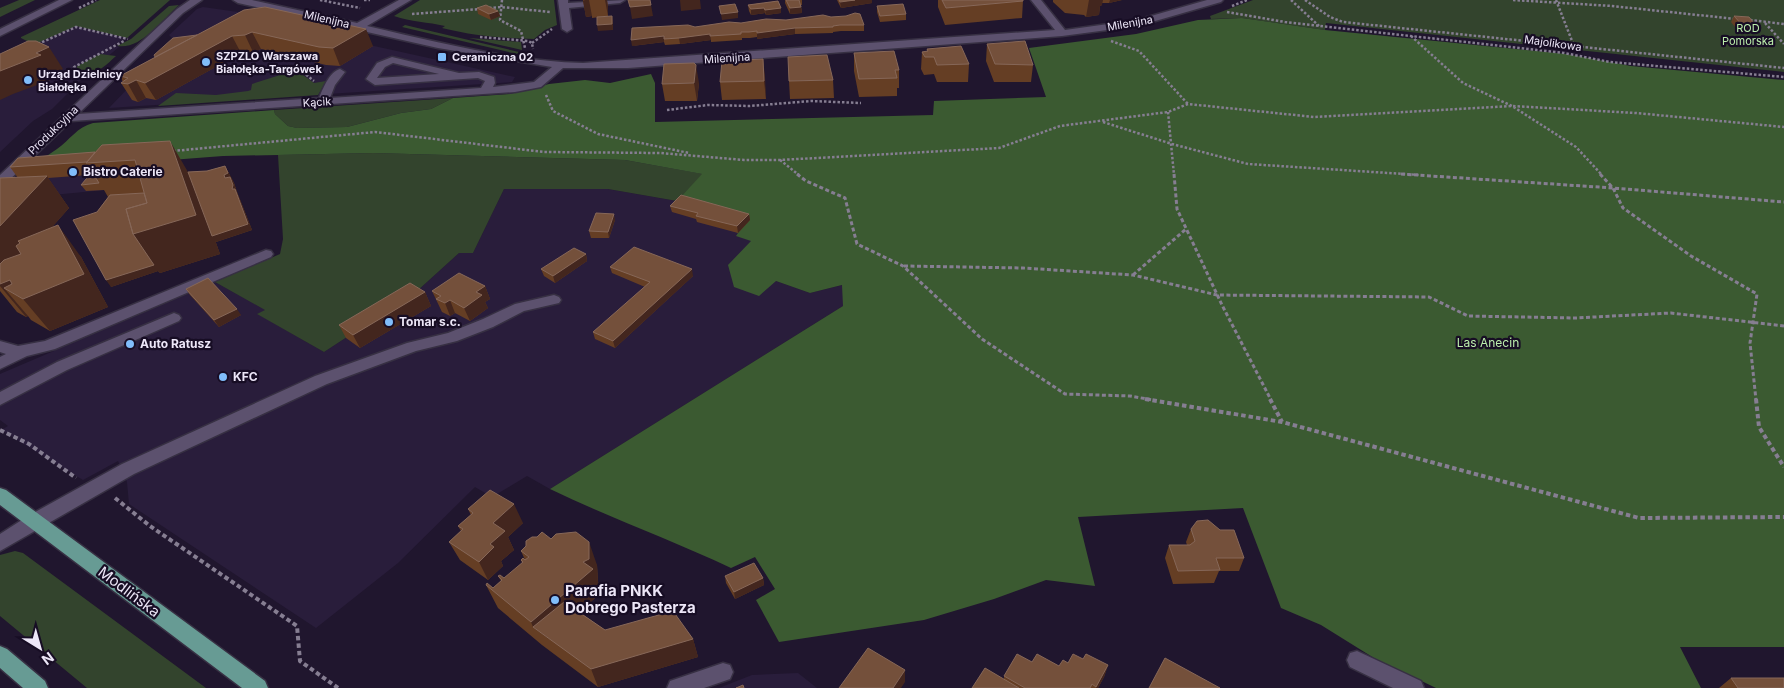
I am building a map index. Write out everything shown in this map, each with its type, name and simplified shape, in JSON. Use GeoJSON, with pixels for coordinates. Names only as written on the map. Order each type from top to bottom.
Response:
{"type":"FeatureCollection","features":[{"type":"Feature","properties":{"kind":"main road","name":"Modlińska"},"geometry":{"type":"LineString","coordinates":[[0,495],[258,688]]}},
{"type":"Feature","properties":{"kind":"main road"},"geometry":{"type":"LineString","coordinates":[[0,654],[38,688]]}},
{"type":"Feature","properties":{"kind":"street"},"geometry":{"type":"LineString","coordinates":[[0,33],[67,0]]}},
{"type":"Feature","properties":{"kind":"street","name":"Produkcyjna"},"geometry":{"type":"LineString","coordinates":[[0,182],[180,11],[197,0]]}},
{"type":"Feature","properties":{"kind":"street","name":"Milenijna"},"geometry":{"type":"LineString","coordinates":[[238,0],[493,56],[561,65],[588,66],[651,64],[1062,33],[1138,22],[1218,0]]}},
{"type":"Feature","properties":{"kind":"street"},"geometry":{"type":"LineString","coordinates":[[359,26],[406,0]]}},
{"type":"Feature","properties":{"kind":"street"},"geometry":{"type":"LineString","coordinates":[[566,27],[564,3],[620,0]]}},
{"type":"Feature","properties":{"kind":"street"},"geometry":{"type":"LineString","coordinates":[[1036,0],[1062,33]]}},
{"type":"Feature","properties":{"kind":"street"},"geometry":{"type":"LineString","coordinates":[[454,75],[392,60],[381,65],[374,72],[371,79],[375,82],[454,75],[487,76],[491,82],[485,91]]}},
{"type":"Feature","properties":{"kind":"street","name":"Kącik"},"geometry":{"type":"LineString","coordinates":[[66,118],[515,89],[540,83],[561,65]]}},
{"type":"Feature","properties":{"kind":"street"},"geometry":{"type":"LineString","coordinates":[[323,102],[330,84],[340,72]]}},
{"type":"Feature","properties":{"kind":"street"},"geometry":{"type":"LineString","coordinates":[[0,346],[7,350],[24,350],[50,345],[266,254]]}},
{"type":"Feature","properties":{"kind":"street"},"geometry":{"type":"LineString","coordinates":[[0,543],[34,521],[102,483],[230,421],[321,380],[412,347],[452,337],[488,323],[520,307],[554,300]]}},
{"type":"Feature","properties":{"kind":"street"},"geometry":{"type":"LineString","coordinates":[[0,399],[62,366],[174,318]]}},
{"type":"Feature","properties":{"kind":"street"},"geometry":{"type":"LineString","coordinates":[[0,364],[24,350]]}},
{"type":"Feature","properties":{"kind":"street"},"geometry":{"type":"LineString","coordinates":[[1358,660],[1414,688]]}},
{"type":"Feature","properties":{"kind":"street"},"geometry":{"type":"LineString","coordinates":[[677,688],[723,672]]}},
{"type":"Feature","properties":{"kind":"path"},"geometry":{"type":"LineString","coordinates":[[364,0],[371,0]]}},
{"type":"Feature","properties":{"kind":"path"},"geometry":{"type":"LineString","coordinates":[[500,20],[502,0]]}},
{"type":"Feature","properties":{"kind":"path"},"geometry":{"type":"LineString","coordinates":[[1291,0],[1320,26]]}},
{"type":"Feature","properties":{"kind":"path"},"geometry":{"type":"LineString","coordinates":[[1305,0],[1330,17],[1344,22],[1784,68]]}},
{"type":"Feature","properties":{"kind":"path"},"geometry":{"type":"LineString","coordinates":[[1513,0],[1612,6],[1739,19]]}},
{"type":"Feature","properties":{"kind":"path"},"geometry":{"type":"LineString","coordinates":[[1556,0],[1574,46]]}},
{"type":"Feature","properties":{"kind":"path"},"geometry":{"type":"LineString","coordinates":[[406,15],[501,7],[552,12]]}},
{"type":"Feature","properties":{"kind":"path"},"geometry":{"type":"LineString","coordinates":[[477,9],[485,13]]}},
{"type":"Feature","properties":{"kind":"path","name":"Majolikowa"},"geometry":{"type":"LineString","coordinates":[[1220,12],[1320,26],[1564,52],[1610,62],[1784,78]]}},
{"type":"Feature","properties":{"kind":"path"},"geometry":{"type":"LineString","coordinates":[[492,16],[521,31],[526,51]]}},
{"type":"Feature","properties":{"kind":"path"},"geometry":{"type":"LineString","coordinates":[[1749,20],[1784,24]]}},
{"type":"Feature","properties":{"kind":"path"},"geometry":{"type":"LineString","coordinates":[[1764,22],[1784,44]]}},
{"type":"Feature","properties":{"kind":"path"},"geometry":{"type":"LineString","coordinates":[[34,45],[76,27],[126,40]]}},
{"type":"Feature","properties":{"kind":"path"},"geometry":{"type":"LineString","coordinates":[[532,43],[544,33],[566,27]]}},
{"type":"Feature","properties":{"kind":"path"},"geometry":{"type":"LineString","coordinates":[[1410,35],[1463,83],[1512,106],[1576,147],[1613,188],[1623,208],[1691,256],[1757,294],[1750,343],[1759,427],[1784,467]]}},
{"type":"Feature","properties":{"kind":"path"},"geometry":{"type":"LineString","coordinates":[[92,74],[83,76],[74,72],[74,67],[131,38]]}},
{"type":"Feature","properties":{"kind":"path"},"geometry":{"type":"LineString","coordinates":[[1106,40],[1139,51],[1188,104]]}},
{"type":"Feature","properties":{"kind":"path"},"geometry":{"type":"LineString","coordinates":[[540,83],[553,110],[598,134],[700,155]]}},
{"type":"Feature","properties":{"kind":"path"},"geometry":{"type":"LineString","coordinates":[[667,110],[708,105],[750,106],[811,101],[862,103]]}},
{"type":"Feature","properties":{"kind":"path"},"geometry":{"type":"LineString","coordinates":[[170,151],[375,132],[544,152],[660,153],[744,160],[780,160],[999,148],[1060,126],[1168,112],[1188,104],[1314,117],[1512,106],[1627,113],[1784,127]]}},
{"type":"Feature","properties":{"kind":"path"},"geometry":{"type":"LineString","coordinates":[[1168,112],[1177,209],[1217,295],[1282,422]]}},
{"type":"Feature","properties":{"kind":"path"},"geometry":{"type":"LineString","coordinates":[[1100,121],[1172,144],[1248,164],[1613,188],[1784,202]]}},
{"type":"Feature","properties":{"kind":"path"},"geometry":{"type":"LineString","coordinates":[[780,160],[806,181],[845,198],[857,244],[903,266],[982,339],[1065,394],[1130,396],[1282,422],[1639,518],[1784,517]]}},
{"type":"Feature","properties":{"kind":"path"},"geometry":{"type":"LineString","coordinates":[[1133,275],[1186,229]]}},
{"type":"Feature","properties":{"kind":"path"},"geometry":{"type":"LineString","coordinates":[[903,266],[1023,268],[1133,275],[1217,295],[1429,297],[1468,316],[1575,318],[1671,313],[1784,326]]}},
{"type":"Feature","properties":{"kind":"path"},"geometry":{"type":"LineString","coordinates":[[0,430],[29,444],[81,480],[102,483],[120,502],[150,526],[297,626],[300,661],[338,688]]}},
{"type":"Feature","properties":{"kind":"shaded area"},"geometry":{"type":"Polygon","coordinates":[[[203,7],[238,12],[261,21],[515,77],[512,82],[109,108],[174,40],[169,35],[197,9],[203,7]]]}},
{"type":"Feature","properties":{"kind":"shaded area"},"geometry":{"type":"Polygon","coordinates":[[[76,26],[127,38],[114,45],[119,47],[88,73],[52,109],[33,121],[0,152],[0,55],[76,26]]]}},
{"type":"Feature","properties":{"kind":"shaded area"},"geometry":{"type":"Polygon","coordinates":[[[127,163],[105,190],[0,200],[15,180],[127,163]]]}},
{"type":"Feature","properties":{"kind":"shaded area"},"geometry":{"type":"Polygon","coordinates":[[[504,189],[608,189],[677,201],[750,220],[751,241],[776,281],[810,293],[843,285],[843,306],[550,489],[527,476],[492,497],[475,487],[398,563],[316,628],[129,504],[127,482],[118,461],[83,480],[1,430],[8,426],[0,420],[0,374],[215,282],[266,310],[258,314],[324,352],[416,292],[459,253],[473,253],[504,189]]]}},
{"type":"Feature","properties":{"kind":"shaded area"},"geometry":{"type":"Polygon","coordinates":[[[798,673],[817,688],[719,688],[752,675],[798,673]]]}},
{"type":"Feature","properties":{"kind":"green space"},"geometry":{"type":"Polygon","coordinates":[[[19,0],[35,0],[0,17],[0,8],[19,0]]]}},
{"type":"Feature","properties":{"kind":"green space"},"geometry":{"type":"Polygon","coordinates":[[[100,0],[170,0],[127,38],[76,26],[33,44],[21,38],[21,37],[100,0]]]}},
{"type":"Feature","properties":{"kind":"green space"},"geometry":{"type":"Polygon","coordinates":[[[420,0],[554,0],[557,25],[545,30],[534,39],[511,38],[465,33],[442,28],[445,26],[394,16],[420,0]]]}},
{"type":"Feature","properties":{"kind":"green space","name":"ROD Pomorska"},"geometry":{"type":"Polygon","coordinates":[[[1253,0],[1784,0],[1784,72],[1326,23],[1325,30],[1242,18],[1211,19],[1210,16],[1253,0]]]}},
{"type":"Feature","properties":{"kind":"green space"},"geometry":{"type":"Polygon","coordinates":[[[179,5],[143,39],[126,46],[117,46],[131,39],[169,6],[179,5]]]}},
{"type":"Feature","properties":{"kind":"green space","name":"Las Anecin"},"geometry":{"type":"Polygon","coordinates":[[[1242,18],[1325,30],[1566,54],[1631,66],[1784,80],[1784,647],[1680,647],[1701,688],[1436,688],[1374,658],[1321,625],[1281,608],[1243,508],[1078,517],[1095,586],[1046,580],[994,599],[924,620],[779,642],[756,600],[775,589],[755,557],[731,568],[550,489],[843,306],[842,285],[810,293],[776,281],[759,296],[734,287],[728,265],[751,241],[736,236],[738,233],[677,201],[702,174],[625,160],[373,153],[223,156],[27,171],[78,131],[93,123],[274,110],[275,114],[288,126],[297,128],[347,127],[401,113],[431,109],[453,98],[510,94],[549,84],[585,80],[610,83],[651,74],[655,83],[655,122],[933,115],[934,101],[1046,97],[1029,48],[1136,34],[1198,20],[1242,18]]]}},
{"type":"Feature","properties":{"kind":"green space"},"geometry":{"type":"Polygon","coordinates":[[[405,25],[519,52],[517,54],[402,27],[405,25]]]}},
{"type":"Feature","properties":{"kind":"green space"},"geometry":{"type":"Polygon","coordinates":[[[469,38],[521,42],[522,50],[469,38]]]}},
{"type":"Feature","properties":{"kind":"green space"},"geometry":{"type":"Polygon","coordinates":[[[100,54],[116,56],[94,72],[89,73],[77,70],[77,66],[100,54]]]}},
{"type":"Feature","properties":{"kind":"green space"},"geometry":{"type":"Polygon","coordinates":[[[296,70],[314,83],[326,81],[318,95],[158,106],[176,93],[216,95],[248,91],[251,90],[252,84],[296,70]]]}},
{"type":"Feature","properties":{"kind":"green space"},"geometry":{"type":"Polygon","coordinates":[[[453,98],[431,109],[401,113],[347,127],[297,128],[288,126],[275,114],[274,110],[453,98]]]}},
{"type":"Feature","properties":{"kind":"green space"},"geometry":{"type":"Polygon","coordinates":[[[373,153],[625,160],[703,174],[677,201],[608,189],[504,189],[473,253],[459,253],[416,292],[324,352],[257,314],[265,310],[215,282],[280,254],[283,239],[278,155],[373,153]]]}},
{"type":"Feature","properties":{"kind":"green space"},"geometry":{"type":"Polygon","coordinates":[[[15,551],[23,553],[206,688],[87,688],[0,616],[0,555],[15,551]]]}},
{"type":"Feature","properties":{"kind":"building"},"geometry":{"type":"Polygon","coordinates":[[[628,0],[650,0],[651,5],[630,7],[628,0]]]}},
{"type":"Feature","properties":{"kind":"building"},"geometry":{"type":"Polygon","coordinates":[[[786,0],[799,0],[801,7],[790,8],[786,0]]]}},
{"type":"Feature","properties":{"kind":"building"},"geometry":{"type":"Polygon","coordinates":[[[839,0],[855,0],[840,2],[839,0]]]}},
{"type":"Feature","properties":{"kind":"building"},"geometry":{"type":"Polygon","coordinates":[[[942,0],[1023,0],[1023,1],[946,8],[942,0]]]}},
{"type":"Feature","properties":{"kind":"building"},"geometry":{"type":"Polygon","coordinates":[[[778,1],[781,8],[751,9],[748,5],[778,1]]]}},
{"type":"Feature","properties":{"kind":"building"},"geometry":{"type":"Polygon","coordinates":[[[735,4],[738,12],[721,14],[719,6],[735,4]]]}},
{"type":"Feature","properties":{"kind":"building"},"geometry":{"type":"Polygon","coordinates":[[[903,4],[906,14],[880,16],[877,6],[903,4]]]}},
{"type":"Feature","properties":{"kind":"building"},"geometry":{"type":"Polygon","coordinates":[[[486,5],[498,11],[489,14],[477,8],[486,5]]]}},
{"type":"Feature","properties":{"kind":"building"},"geometry":{"type":"Polygon","coordinates":[[[265,7],[366,29],[333,48],[319,47],[252,32],[245,35],[232,36],[145,83],[136,80],[128,84],[121,83],[128,78],[120,76],[244,10],[265,7]]]}},
{"type":"Feature","properties":{"kind":"building"},"geometry":{"type":"Polygon","coordinates":[[[855,13],[860,14],[864,25],[795,28],[757,33],[757,31],[741,32],[741,34],[710,36],[710,34],[664,39],[664,36],[631,40],[632,28],[688,25],[695,27],[766,19],[786,20],[823,15],[831,17],[846,16],[855,13]]]}},
{"type":"Feature","properties":{"kind":"building"},"geometry":{"type":"Polygon","coordinates":[[[612,16],[612,24],[597,25],[597,17],[612,16]]]}},
{"type":"Feature","properties":{"kind":"building"},"geometry":{"type":"Polygon","coordinates":[[[1734,16],[1749,17],[1758,28],[1743,26],[1734,16]]]}},
{"type":"Feature","properties":{"kind":"building"},"geometry":{"type":"Polygon","coordinates":[[[197,35],[155,57],[154,55],[173,38],[197,35]]]}},
{"type":"Feature","properties":{"kind":"building"},"geometry":{"type":"Polygon","coordinates":[[[28,41],[36,41],[49,47],[36,53],[41,55],[0,71],[0,54],[28,41]]]}},
{"type":"Feature","properties":{"kind":"building"},"geometry":{"type":"Polygon","coordinates":[[[1025,41],[1033,65],[995,64],[987,44],[1025,41]]]}},
{"type":"Feature","properties":{"kind":"building"},"geometry":{"type":"Polygon","coordinates":[[[961,46],[969,64],[937,65],[934,57],[925,57],[922,52],[928,51],[927,49],[961,46]]]}},
{"type":"Feature","properties":{"kind":"building"},"geometry":{"type":"Polygon","coordinates":[[[894,51],[899,70],[895,70],[897,78],[859,79],[854,53],[894,51]]]}},
{"type":"Feature","properties":{"kind":"building"},"geometry":{"type":"Polygon","coordinates":[[[827,55],[833,80],[789,81],[788,57],[827,55]]]}},
{"type":"Feature","properties":{"kind":"building"},"geometry":{"type":"Polygon","coordinates":[[[763,59],[764,81],[720,82],[722,61],[763,59]]]}},
{"type":"Feature","properties":{"kind":"building"},"geometry":{"type":"Polygon","coordinates":[[[694,63],[696,65],[694,83],[662,84],[664,64],[694,63]]]}},
{"type":"Feature","properties":{"kind":"building"},"geometry":{"type":"Polygon","coordinates":[[[170,141],[196,215],[133,234],[126,209],[147,203],[135,160],[86,163],[102,145],[170,141]]]}},
{"type":"Feature","properties":{"kind":"building"},"geometry":{"type":"Polygon","coordinates":[[[95,152],[87,162],[10,167],[18,158],[95,152]]]}},
{"type":"Feature","properties":{"kind":"building"},"geometry":{"type":"Polygon","coordinates":[[[225,166],[228,173],[224,175],[225,178],[230,177],[233,185],[232,189],[235,189],[248,224],[212,236],[188,172],[207,171],[225,166]]]}},
{"type":"Feature","properties":{"kind":"building"},"geometry":{"type":"Polygon","coordinates":[[[92,172],[99,183],[81,185],[92,172]]]}},
{"type":"Feature","properties":{"kind":"building"},"geometry":{"type":"Polygon","coordinates":[[[47,176],[0,226],[0,178],[47,176]]]}},
{"type":"Feature","properties":{"kind":"building"},"geometry":{"type":"Polygon","coordinates":[[[144,193],[147,203],[126,209],[133,234],[154,265],[106,280],[73,220],[97,212],[110,195],[144,193]]]}},
{"type":"Feature","properties":{"kind":"building"},"geometry":{"type":"Polygon","coordinates":[[[681,195],[749,214],[737,226],[696,216],[698,213],[670,206],[681,195]]]}},
{"type":"Feature","properties":{"kind":"building"},"geometry":{"type":"Polygon","coordinates":[[[596,213],[614,214],[608,232],[589,231],[596,213]]]}},
{"type":"Feature","properties":{"kind":"building"},"geometry":{"type":"Polygon","coordinates":[[[58,225],[84,274],[23,299],[4,288],[12,284],[10,280],[0,284],[0,264],[4,260],[21,254],[16,246],[20,243],[18,241],[58,225]]]}},
{"type":"Feature","properties":{"kind":"building"},"geometry":{"type":"Polygon","coordinates":[[[634,247],[692,269],[613,341],[593,332],[650,282],[610,267],[634,247]]]}},
{"type":"Feature","properties":{"kind":"building"},"geometry":{"type":"Polygon","coordinates":[[[574,248],[586,254],[553,276],[541,269],[574,248]]]}},
{"type":"Feature","properties":{"kind":"building"},"geometry":{"type":"Polygon","coordinates":[[[459,273],[485,286],[476,292],[482,295],[464,308],[450,300],[445,303],[436,299],[441,296],[432,291],[459,273]]]}},
{"type":"Feature","properties":{"kind":"building"},"geometry":{"type":"Polygon","coordinates":[[[208,278],[237,309],[214,320],[186,289],[208,278]]]}},
{"type":"Feature","properties":{"kind":"building"},"geometry":{"type":"Polygon","coordinates":[[[410,283],[425,292],[353,335],[339,325],[410,283]]]}},
{"type":"Feature","properties":{"kind":"building"},"geometry":{"type":"Polygon","coordinates":[[[490,490],[514,504],[493,523],[505,531],[490,544],[494,547],[479,562],[449,542],[463,529],[458,526],[473,513],[468,509],[490,490]]]}},
{"type":"Feature","properties":{"kind":"building"},"geometry":{"type":"Polygon","coordinates":[[[1208,520],[1220,530],[1234,530],[1244,558],[1216,558],[1220,570],[1178,571],[1169,545],[1190,545],[1195,541],[1191,529],[1197,521],[1208,520]]]}},
{"type":"Feature","properties":{"kind":"building"},"geometry":{"type":"Polygon","coordinates":[[[542,532],[551,539],[556,534],[576,532],[589,542],[589,559],[583,562],[593,569],[531,622],[486,585],[487,583],[493,588],[502,580],[498,576],[500,575],[504,578],[523,562],[521,560],[523,558],[525,560],[529,557],[521,551],[526,546],[526,541],[532,537],[537,537],[542,532]]]}},
{"type":"Feature","properties":{"kind":"building"},"geometry":{"type":"Polygon","coordinates":[[[754,563],[763,578],[734,592],[725,576],[754,563]]]}},
{"type":"Feature","properties":{"kind":"building"},"geometry":{"type":"Polygon","coordinates":[[[564,602],[605,630],[673,611],[693,639],[591,669],[533,627],[564,602]]]}},
{"type":"Feature","properties":{"kind":"building"},"geometry":{"type":"Polygon","coordinates":[[[868,648],[905,670],[893,688],[839,688],[868,648]]]}},
{"type":"Feature","properties":{"kind":"building"},"geometry":{"type":"Polygon","coordinates":[[[1017,654],[1032,662],[1037,654],[1059,666],[1063,660],[1068,663],[1073,654],[1083,659],[1086,654],[1108,665],[1096,687],[1092,684],[1090,688],[1025,688],[1004,676],[1017,654]]]}},
{"type":"Feature","properties":{"kind":"building"},"geometry":{"type":"Polygon","coordinates":[[[1165,658],[1220,688],[1149,688],[1165,658]]]}},
{"type":"Feature","properties":{"kind":"building"},"geometry":{"type":"Polygon","coordinates":[[[985,668],[1019,688],[972,688],[985,668]]]}},
{"type":"Feature","properties":{"kind":"building"},"geometry":{"type":"Polygon","coordinates":[[[1731,678],[1784,678],[1784,688],[1738,688],[1731,678]]]}},
{"type":"Feature","properties":{"kind":"place","name":"Ceramiczna 02"},"geometry":{"type":"Point","coordinates":[442,57]}},
{"type":"Feature","properties":{"kind":"place","name":"SZPZLO Warszawa Białołęka-Targówek"},"geometry":{"type":"Point","coordinates":[206,62]}},
{"type":"Feature","properties":{"kind":"place","name":"Urząd Dzielnicy Białołęka"},"geometry":{"type":"Point","coordinates":[28,80]}},
{"type":"Feature","properties":{"kind":"place","name":"Bistro Caterie"},"geometry":{"type":"Point","coordinates":[73,172]}},
{"type":"Feature","properties":{"kind":"place","name":"Tomar s.c."},"geometry":{"type":"Point","coordinates":[389,322]}},
{"type":"Feature","properties":{"kind":"place","name":"Auto Ratusz"},"geometry":{"type":"Point","coordinates":[130,344]}},
{"type":"Feature","properties":{"kind":"place","name":"KFC"},"geometry":{"type":"Point","coordinates":[223,377]}},
{"type":"Feature","properties":{"kind":"place","name":"Parafia PNKK Dobrego Pasterza"},"geometry":{"type":"Point","coordinates":[555,600]}}]}
